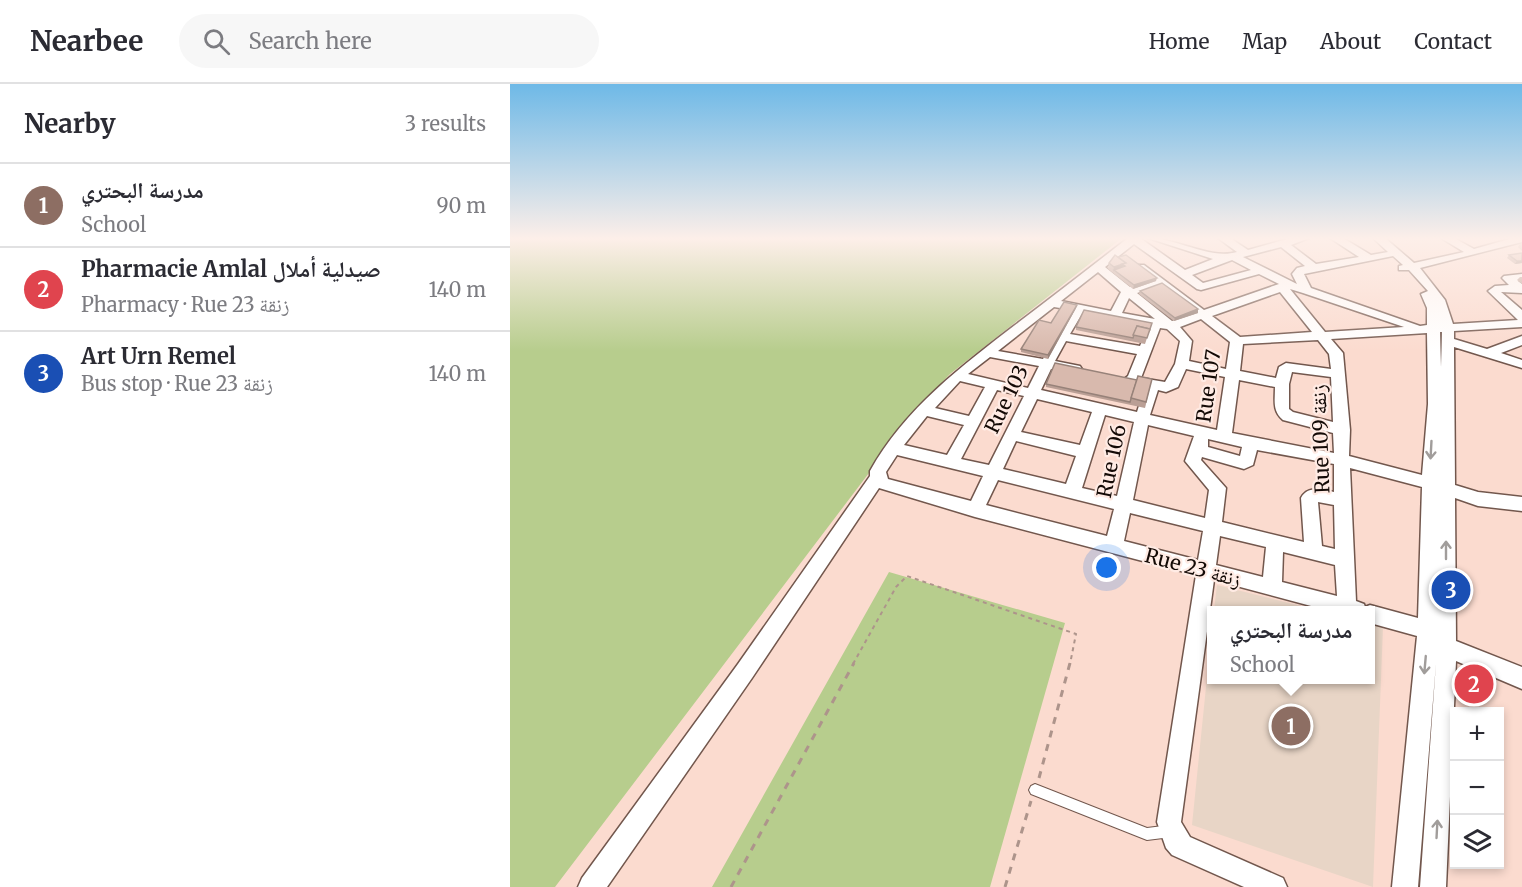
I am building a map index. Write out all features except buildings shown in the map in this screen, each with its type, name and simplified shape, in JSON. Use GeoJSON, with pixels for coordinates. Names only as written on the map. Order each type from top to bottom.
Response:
{"type":"FeatureCollection","features":[{"type":"Feature","properties":{"kind":"street"},"geometry":{"type":"LineString","coordinates":[[591,887],[883,481],[878,471],[893,448],[924,410],[957,376],[1085,275]]}},
{"type":"Feature","properties":{"kind":"street"},"geometry":{"type":"LineString","coordinates":[[1108,275],[1186,341],[1182,364],[1173,384],[1166,387],[1111,376]]}},
{"type":"Feature","properties":{"kind":"street"},"geometry":{"type":"LineString","coordinates":[[1151,275],[1237,341],[1323,335],[1439,332],[1522,323]]}},
{"type":"Feature","properties":{"kind":"street"},"geometry":{"type":"LineString","coordinates":[[1184,275],[1203,287],[1243,275]]}},
{"type":"Feature","properties":{"kind":"street"},"geometry":{"type":"LineString","coordinates":[[1266,275],[1286,286],[1439,332],[1522,364]]}},
{"type":"Feature","properties":{"kind":"street"},"geometry":{"type":"LineString","coordinates":[[1300,275],[1307,291]]}},
{"type":"Feature","properties":{"kind":"street"},"geometry":{"type":"LineString","coordinates":[[1415,275],[1439,297],[1446,314],[1439,332],[1435,404],[1440,637],[1433,887]]}},
{"type":"Feature","properties":{"kind":"street"},"geometry":{"type":"LineString","coordinates":[[1521,280],[1494,291],[1522,318]]}},
{"type":"Feature","properties":{"kind":"street"},"geometry":{"type":"LineString","coordinates":[[1114,316],[1127,292],[1160,282]]}},
{"type":"Feature","properties":{"kind":"street"},"geometry":{"type":"LineString","coordinates":[[1051,303],[1170,326],[1286,286]]}},
{"type":"Feature","properties":{"kind":"street","name":"Rue 109 زنقة"},"geometry":{"type":"LineString","coordinates":[[1286,286],[1336,353],[1341,430],[1344,559],[1352,606]]}},
{"type":"Feature","properties":{"kind":"street","name":"Rue 103"},"geometry":{"type":"LineString","coordinates":[[975,510],[1047,363],[1079,308]]}},
{"type":"Feature","properties":{"kind":"street"},"geometry":{"type":"LineString","coordinates":[[1133,381],[1155,324]]}},
{"type":"Feature","properties":{"kind":"street"},"geometry":{"type":"LineString","coordinates":[[1062,336],[1144,351]]}},
{"type":"Feature","properties":{"kind":"street"},"geometry":{"type":"LineString","coordinates":[[1489,353],[1522,340]]}},
{"type":"Feature","properties":{"kind":"street","name":"Rue 107"},"geometry":{"type":"LineString","coordinates":[[1224,437],[1237,341]]}},
{"type":"Feature","properties":{"kind":"street"},"geometry":{"type":"LineString","coordinates":[[988,353],[1090,372]]}},
{"type":"Feature","properties":{"kind":"street"},"geometry":{"type":"LineString","coordinates":[[1182,364],[1282,384]]}},
{"type":"Feature","properties":{"kind":"street"},"geometry":{"type":"LineString","coordinates":[[1338,374],[1289,366],[1284,369],[1282,411],[1285,414],[1341,430]]}},
{"type":"Feature","properties":{"kind":"street"},"geometry":{"type":"LineString","coordinates":[[957,376],[1142,418],[1200,439],[1224,437],[1342,460],[1493,502],[1522,504]]}},
{"type":"Feature","properties":{"kind":"street"},"geometry":{"type":"LineString","coordinates":[[951,462],[993,385]]}},
{"type":"Feature","properties":{"kind":"street","name":"Rue 106"},"geometry":{"type":"LineString","coordinates":[[1114,547],[1142,418],[1153,385]]}},
{"type":"Feature","properties":{"kind":"street"},"geometry":{"type":"LineString","coordinates":[[1072,492],[1100,409]]}},
{"type":"Feature","properties":{"kind":"street"},"geometry":{"type":"LineString","coordinates":[[924,410],[973,422]]}},
{"type":"Feature","properties":{"kind":"street"},"geometry":{"type":"LineString","coordinates":[[1012,435],[1085,452]]}},
{"type":"Feature","properties":{"kind":"street"},"geometry":{"type":"LineString","coordinates":[[1200,439],[1200,451],[1244,463],[1247,461],[1250,443]]}},
{"type":"Feature","properties":{"kind":"street"},"geometry":{"type":"LineString","coordinates":[[1200,439],[1193,461],[1218,488],[1208,571],[1169,822],[1171,831],[1181,846],[1274,887]]}},
{"type":"Feature","properties":{"kind":"street"},"geometry":{"type":"LineString","coordinates":[[893,448],[1344,559]]}},
{"type":"Feature","properties":{"kind":"street","name":"Rue 23 زنقة"},"geometry":{"type":"LineString","coordinates":[[883,481],[975,510],[1341,606]]}},
{"type":"Feature","properties":{"kind":"street"},"geometry":{"type":"LineString","coordinates":[[1314,552],[1309,498],[1315,495],[1343,500]]}},
{"type":"Feature","properties":{"kind":"street"},"geometry":{"type":"LineString","coordinates":[[1272,588],[1275,542]]}},
{"type":"Feature","properties":{"kind":"street"},"geometry":{"type":"LineString","coordinates":[[1375,615],[1440,637],[1522,678]]}},
{"type":"Feature","properties":{"kind":"street"},"geometry":{"type":"LineString","coordinates":[[1405,887],[1440,637]]}},
{"type":"Feature","properties":{"kind":"lane"},"geometry":{"type":"LineString","coordinates":[[1035,790],[1147,834],[1171,831]]}},
{"type":"Feature","properties":{"kind":"path"},"geometry":{"type":"LineString","coordinates":[[731,887],[896,587],[907,576],[1076,634],[1077,638],[1035,790],[1026,810],[1005,887]]}},
{"type":"Feature","properties":{"kind":"shaded area"},"geometry":{"type":"Polygon","coordinates":[[[1217,585],[1301,606],[1214,606],[1217,585]]]}},
{"type":"Feature","properties":{"kind":"shaded area"},"geometry":{"type":"Polygon","coordinates":[[[1375,625],[1383,627],[1373,887],[1192,825],[1207,677],[1207,684],[1375,684],[1375,625]]]}},
{"type":"Feature","properties":{"kind":"green space"},"geometry":{"type":"Polygon","coordinates":[[[510,275],[1075,275],[950,374],[919,407],[555,887],[510,887],[510,275]]]}},
{"type":"Feature","properties":{"kind":"green space"},"geometry":{"type":"Polygon","coordinates":[[[889,572],[1065,623],[990,887],[712,887],[889,572]]]}},
{"type":"Feature","properties":{"kind":"place","name":"Art Urn Remel"},"geometry":{"type":"Point","coordinates":[1451,590]}},
{"type":"Feature","properties":{"kind":"place","name":"Pharmacie Amlal صيدلية أملال"},"geometry":{"type":"Point","coordinates":[1474,684]}},
{"type":"Feature","properties":{"kind":"place","name":"مدرسة البحتري"},"geometry":{"type":"Point","coordinates":[1291,726]}}]}
